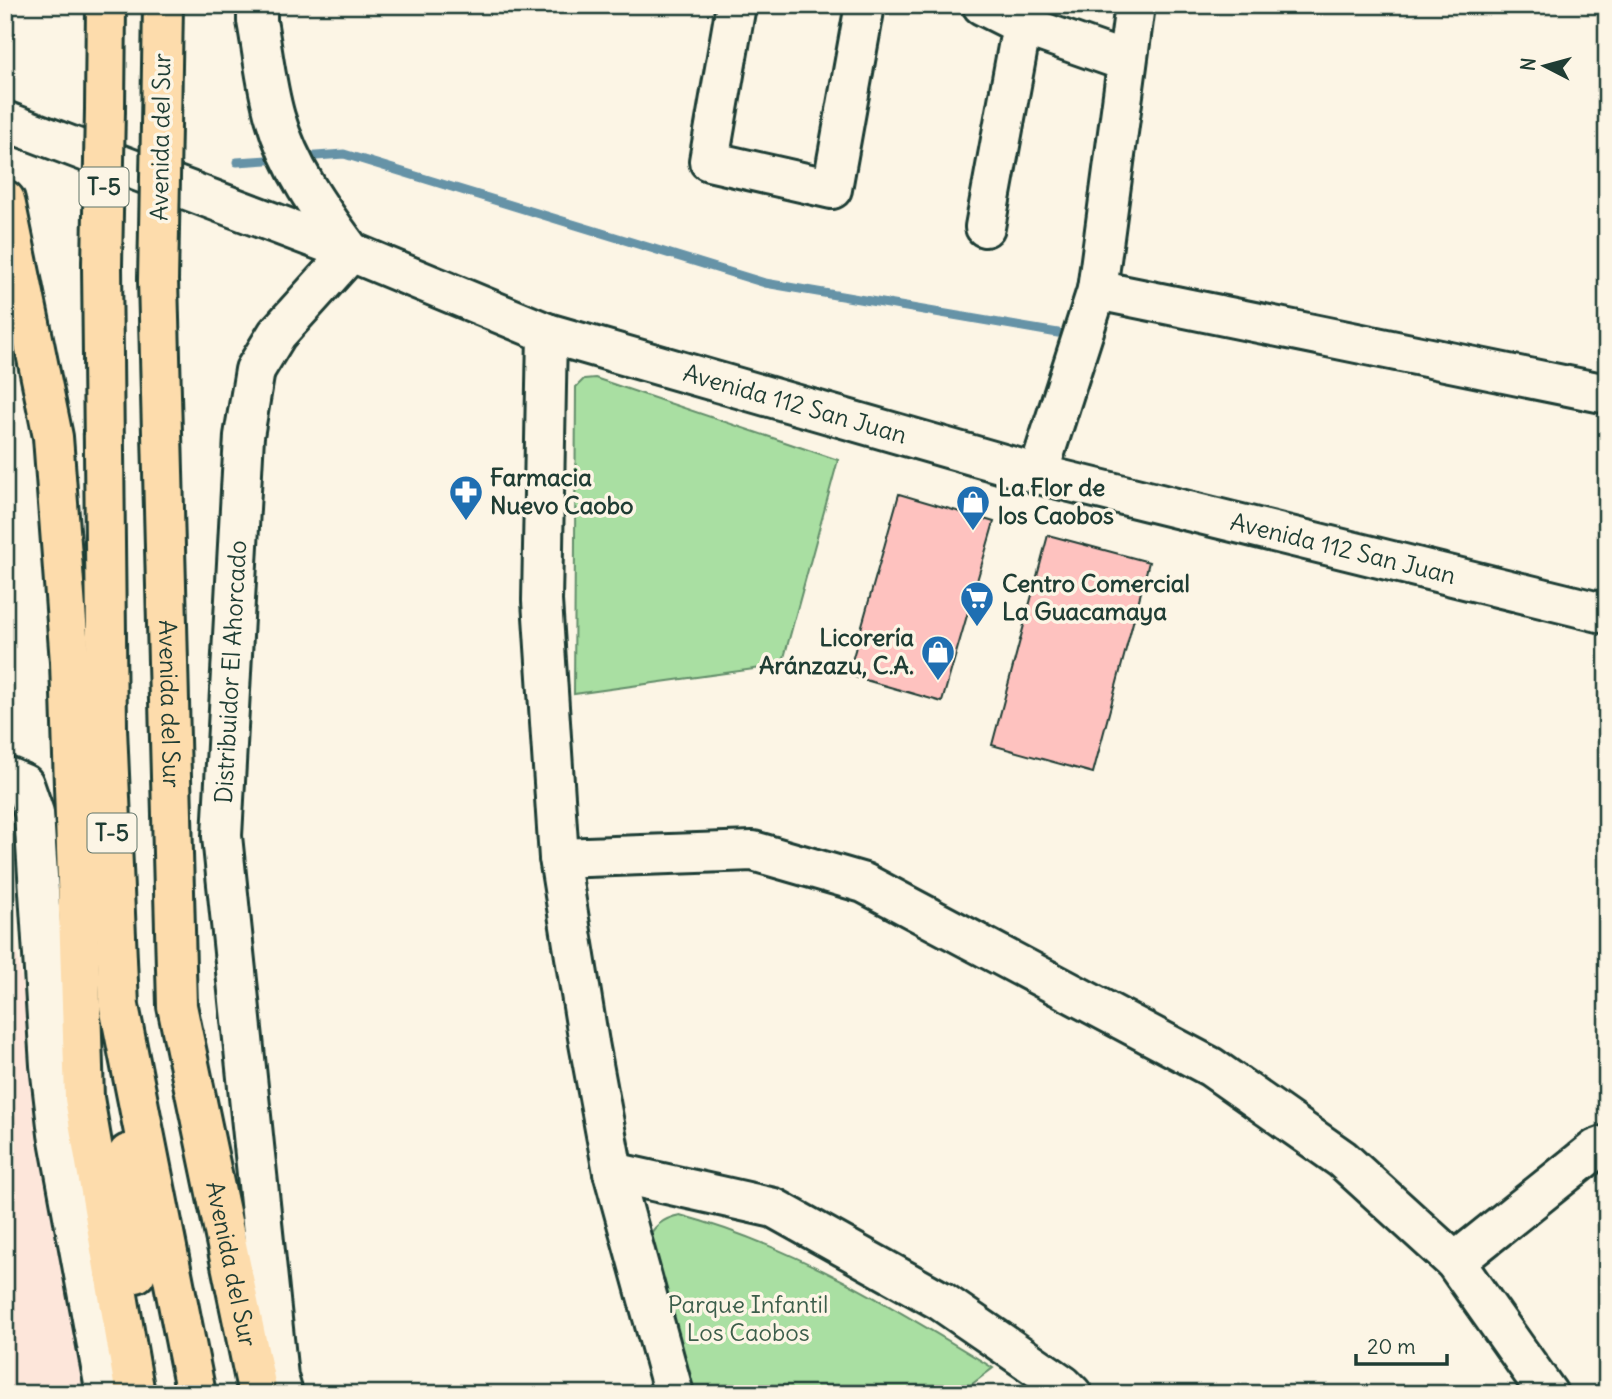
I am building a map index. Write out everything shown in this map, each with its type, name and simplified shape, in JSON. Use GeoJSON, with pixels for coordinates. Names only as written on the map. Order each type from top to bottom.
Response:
{"type":"FeatureCollection","features":[{"type":"Feature","properties":{"kind":"highway","name":"T-5"},"geometry":{"type":"LineString","coordinates":[[106,5],[102,265],[107,728],[119,1006],[196,1394]]}},
{"type":"Feature","properties":{"kind":"highway","name":"Avenida del Sur"},"geometry":{"type":"LineString","coordinates":[[163,5],[158,280],[177,1006],[257,1394]]}},
{"type":"Feature","properties":{"kind":"highway"},"geometry":{"type":"LineString","coordinates":[[5,200],[53,437],[70,662],[84,1098],[135,1394]]}},
{"type":"Feature","properties":{"kind":"highway"},"geometry":{"type":"LineString","coordinates":[[119,1006],[143,1394]]}},
{"type":"Feature","properties":{"kind":"street"},"geometry":{"type":"LineString","coordinates":[[257,5],[257,21],[275,116],[282,137],[308,192],[351,252]]}},
{"type":"Feature","properties":{"kind":"street"},"geometry":{"type":"LineString","coordinates":[[736,5],[709,161],[832,189],[865,5]]}},
{"type":"Feature","properties":{"kind":"street"},"geometry":{"type":"LineString","coordinates":[[982,5],[1022,25],[1127,62]]}},
{"type":"Feature","properties":{"kind":"street"},"geometry":{"type":"LineString","coordinates":[[1038,474],[1097,290],[1135,5]]}},
{"type":"Feature","properties":{"kind":"street"},"geometry":{"type":"LineString","coordinates":[[985,227],[1022,25]]}},
{"type":"Feature","properties":{"kind":"street","name":"Avenida 112 San Juan"},"geometry":{"type":"LineString","coordinates":[[5,121],[351,252],[547,333],[1038,474],[1607,614]]}},
{"type":"Feature","properties":{"kind":"street","name":"Distribuidor El Ahorcado"},"geometry":{"type":"LineString","coordinates":[[283,1394],[278,1377],[222,836],[243,436],[255,370],[277,334],[351,252]]}},
{"type":"Feature","properties":{"kind":"street"},"geometry":{"type":"LineString","coordinates":[[1097,290],[1607,394]]}},
{"type":"Feature","properties":{"kind":"street"},"geometry":{"type":"LineString","coordinates":[[547,333],[542,601],[559,858],[613,1172],[674,1394]]}},
{"type":"Feature","properties":{"kind":"street"},"geometry":{"type":"LineString","coordinates":[[5,776],[24,784],[34,813],[50,1065],[58,1134],[106,1394]]}},
{"type":"Feature","properties":{"kind":"street"},"geometry":{"type":"LineString","coordinates":[[559,858],[753,851],[864,883],[1211,1067],[1342,1159],[1455,1262],[1548,1394]]}},
{"type":"Feature","properties":{"kind":"street"},"geometry":{"type":"LineString","coordinates":[[1455,1262],[1596,1149],[1607,1145]]}},
{"type":"Feature","properties":{"kind":"street"},"geometry":{"type":"LineString","coordinates":[[613,1172],[775,1208],[941,1301],[1063,1385],[1072,1394]]}},
{"type":"Feature","properties":{"kind":"shaded area"},"geometry":{"type":"Polygon","coordinates":[[[5,879],[89,1394],[5,1394],[5,879]]]}},
{"type":"Feature","properties":{"kind":"green space"},"geometry":{"type":"Polygon","coordinates":[[[595,378],[838,460],[782,665],[574,694],[576,387],[584,379],[595,378]]]}},
{"type":"Feature","properties":{"kind":"green space","name":"Parque Infantil Los Caobos"},"geometry":{"type":"Polygon","coordinates":[[[680,1215],[762,1243],[841,1280],[993,1368],[959,1394],[695,1394],[658,1292],[648,1253],[648,1241],[656,1227],[669,1218],[680,1215]]]}},
{"type":"Feature","properties":{"kind":"building"},"geometry":{"type":"Polygon","coordinates":[[[899,494],[994,522],[942,702],[848,675],[899,494]]]}},
{"type":"Feature","properties":{"kind":"building"},"geometry":{"type":"Polygon","coordinates":[[[1048,535],[1149,562],[1093,773],[992,745],[1048,535]]]}},
{"type":"Feature","properties":{"kind":"waterway"},"geometry":{"type":"LineString","coordinates":[[302,157],[344,154],[765,283],[1058,333]]}},
{"type":"Feature","properties":{"kind":"waterway"},"geometry":{"type":"LineString","coordinates":[[237,162],[281,159]]}},
{"type":"Feature","properties":{"kind":"place","name":"Farmacia Nuevo Caobo"},"geometry":{"type":"Point","coordinates":[466,522]}},
{"type":"Feature","properties":{"kind":"place","name":"La Flor de los Caobos"},"geometry":{"type":"Point","coordinates":[973,532]}},
{"type":"Feature","properties":{"kind":"place","name":"Centro Comercial La Guacamaya"},"geometry":{"type":"Point","coordinates":[977,628]}},
{"type":"Feature","properties":{"kind":"place","name":"Licorería Aránzazu, C.A."},"geometry":{"type":"Point","coordinates":[938,682]}}]}
